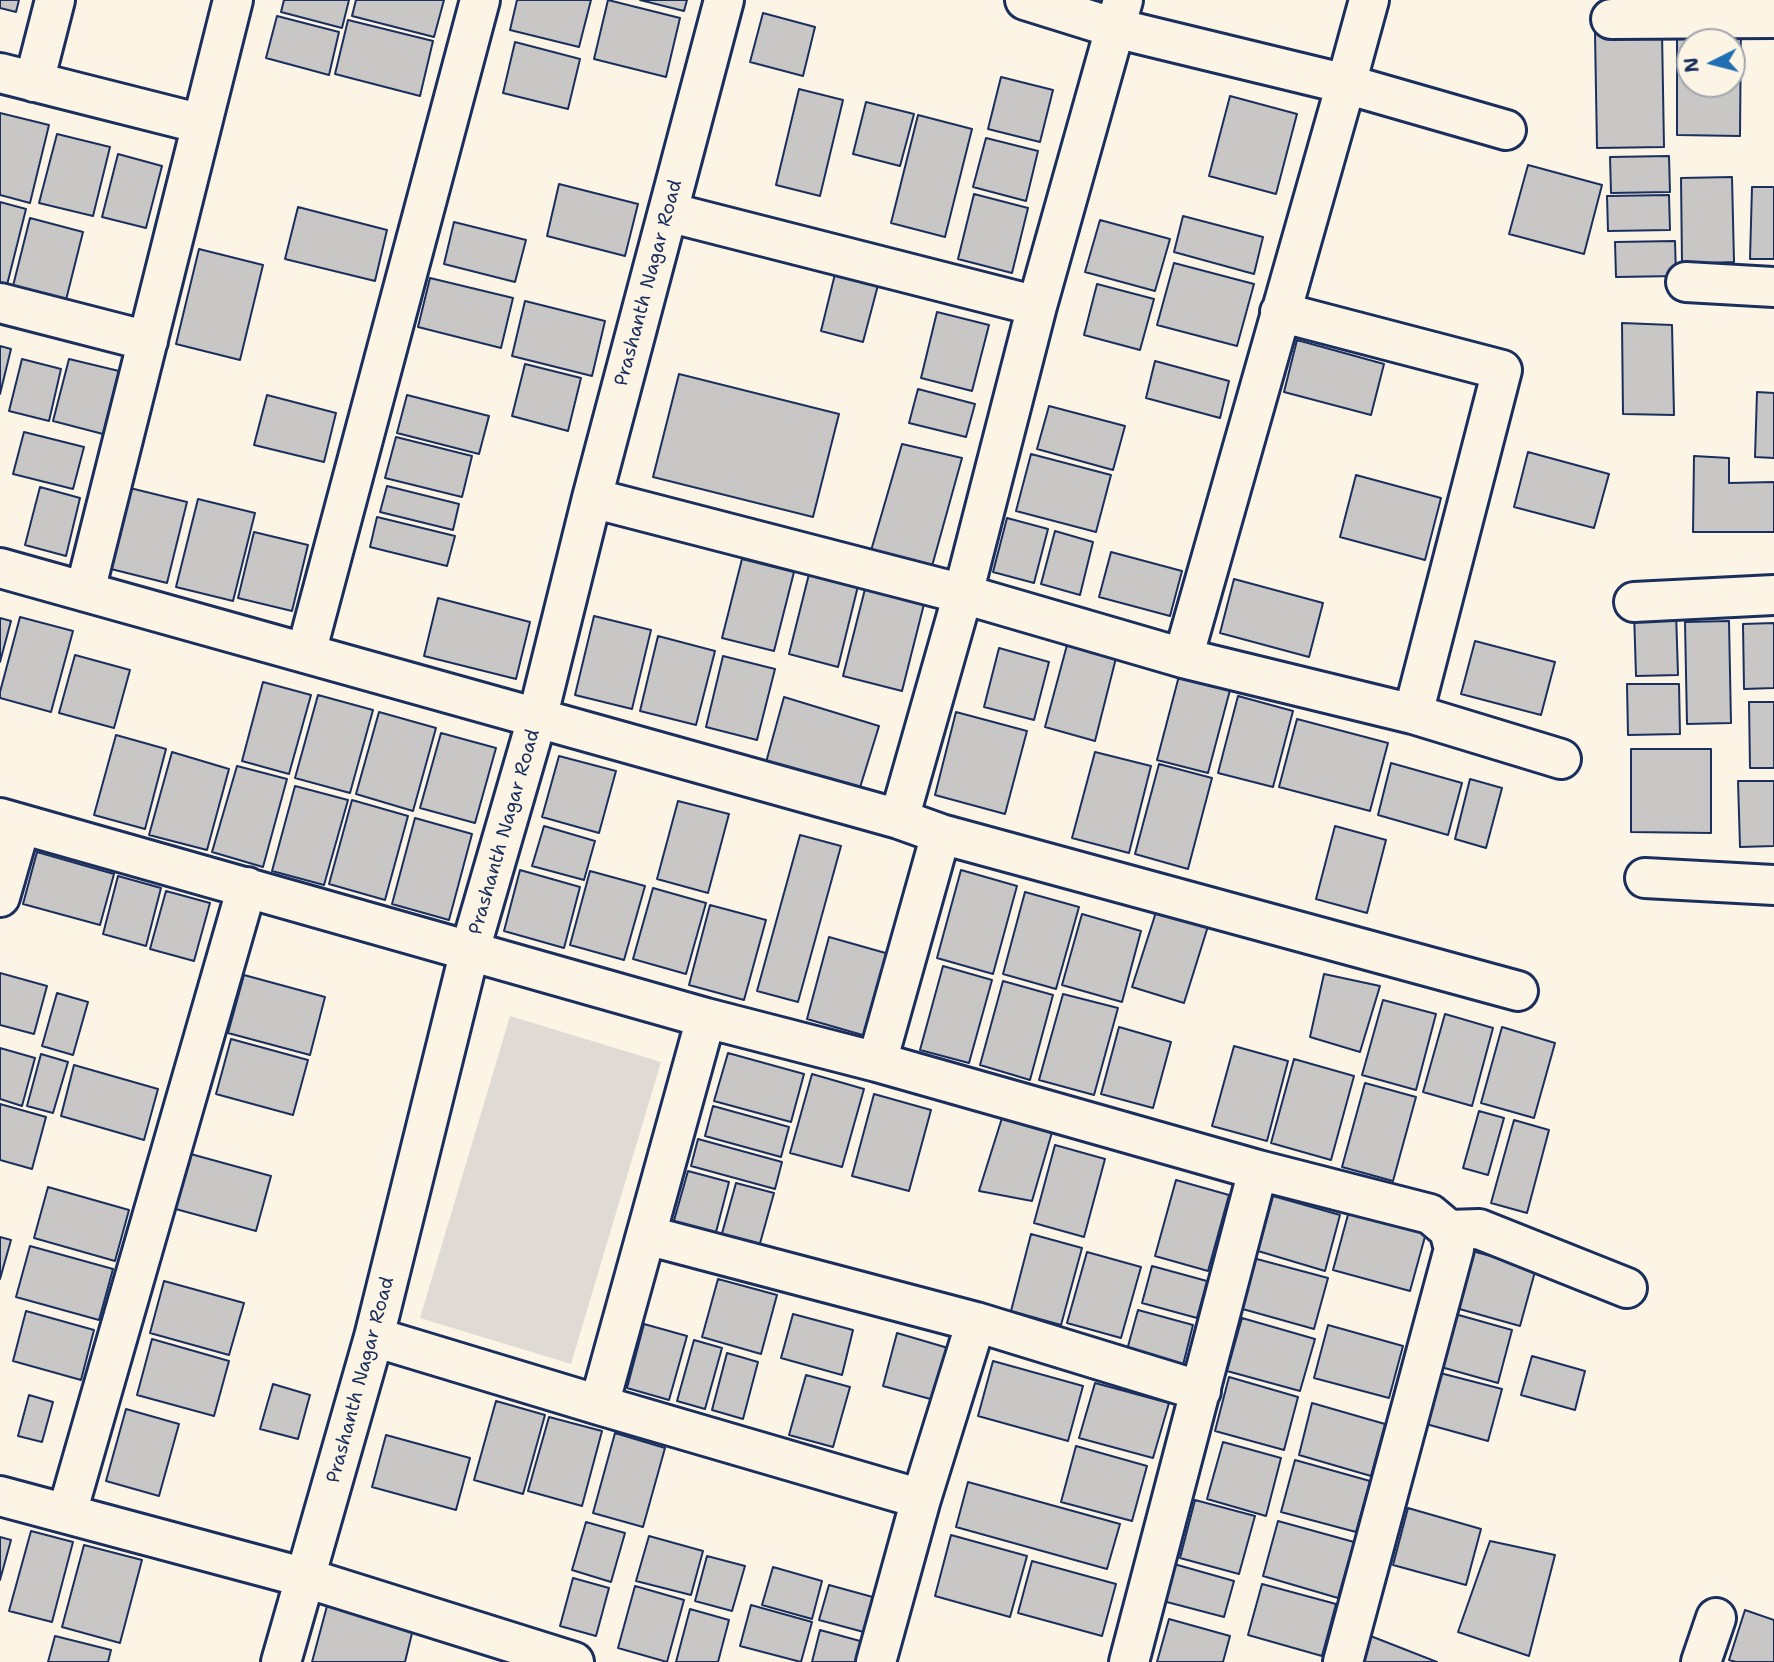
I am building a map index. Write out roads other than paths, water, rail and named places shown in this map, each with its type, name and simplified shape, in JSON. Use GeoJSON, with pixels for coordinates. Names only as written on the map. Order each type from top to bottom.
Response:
{"type":"FeatureCollection","features":[{"type":"Feature","properties":{"kind":"street"},"geometry":{"type":"LineString","coordinates":[[55,0],[17,78],[202,124]]}},
{"type":"Feature","properties":{"kind":"street"},"geometry":{"type":"LineString","coordinates":[[85,591],[233,0]]}},
{"type":"Feature","properties":{"kind":"street"},"geometry":{"type":"LineString","coordinates":[[306,653],[480,0]]}},
{"type":"Feature","properties":{"kind":"street","name":"Prashanth Nagar Road"},"geometry":{"type":"LineString","coordinates":[[281,1662],[374,1337],[470,950],[537,719],[592,498],[724,0]]}},
{"type":"Feature","properties":{"kind":"street"},"geometry":{"type":"LineString","coordinates":[[1025,0],[1119,14],[1506,130]]}},
{"type":"Feature","properties":{"kind":"street"},"geometry":{"type":"LineString","coordinates":[[1183,658],[1368,0]]}},
{"type":"Feature","properties":{"kind":"street"},"geometry":{"type":"LineString","coordinates":[[900,819],[963,594],[1037,306],[1119,14]]}},
{"type":"Feature","properties":{"kind":"street"},"geometry":{"type":"LineString","coordinates":[[1611,19],[1774,18]]}},
{"type":"Feature","properties":{"kind":"street"},"geometry":{"type":"LineString","coordinates":[[668,212],[1037,306]]}},
{"type":"Feature","properties":{"kind":"street"},"geometry":{"type":"LineString","coordinates":[[1686,282],[1774,287]]}},
{"type":"Feature","properties":{"kind":"street"},"geometry":{"type":"LineString","coordinates":[[0,303],[148,341]]}},
{"type":"Feature","properties":{"kind":"street"},"geometry":{"type":"LineString","coordinates":[[1280,312],[1502,370],[1413,714]]}},
{"type":"Feature","properties":{"kind":"street"},"geometry":{"type":"LineString","coordinates":[[592,498],[963,594],[1183,658],[1413,714],[1560,759]]}},
{"type":"Feature","properties":{"kind":"street"},"geometry":{"type":"LineString","coordinates":[[0,568],[900,819],[941,834],[1518,991]]}},
{"type":"Feature","properties":{"kind":"street"},"geometry":{"type":"LineString","coordinates":[[1634,602],[1774,595]]}},
{"type":"Feature","properties":{"kind":"street"},"geometry":{"type":"LineString","coordinates":[[0,897],[11,821],[706,1018],[877,1062],[1258,1170],[1430,1214],[1449,1230],[1454,1249],[1343,1662]]}},
{"type":"Feature","properties":{"kind":"street"},"geometry":{"type":"LineString","coordinates":[[877,1062],[941,834]]}},
{"type":"Feature","properties":{"kind":"street"},"geometry":{"type":"LineString","coordinates":[[1645,877],[1774,885]]}},
{"type":"Feature","properties":{"kind":"street"},"geometry":{"type":"LineString","coordinates":[[66,1513],[247,887]]}},
{"type":"Feature","properties":{"kind":"street"},"geometry":{"type":"LineString","coordinates":[[599,1405],[706,1018]]}},
{"type":"Feature","properties":{"kind":"street"},"geometry":{"type":"LineString","coordinates":[[1129,1662],[1258,1170]]}},
{"type":"Feature","properties":{"kind":"street"},"geometry":{"type":"LineString","coordinates":[[1449,1230],[1479,1229],[1627,1288]]}},
{"type":"Feature","properties":{"kind":"street"},"geometry":{"type":"LineString","coordinates":[[646,1235],[975,1322],[1201,1391]]}},
{"type":"Feature","properties":{"kind":"street"},"geometry":{"type":"LineString","coordinates":[[876,1662],[921,1499],[975,1322]]}},
{"type":"Feature","properties":{"kind":"street"},"geometry":{"type":"LineString","coordinates":[[374,1337],[921,1499]]}},
{"type":"Feature","properties":{"kind":"street"},"geometry":{"type":"LineString","coordinates":[[0,1496],[306,1578],[552,1659]]}},
{"type":"Feature","properties":{"kind":"street"},"geometry":{"type":"LineString","coordinates":[[1701,1662],[1716,1618]]}}]}
